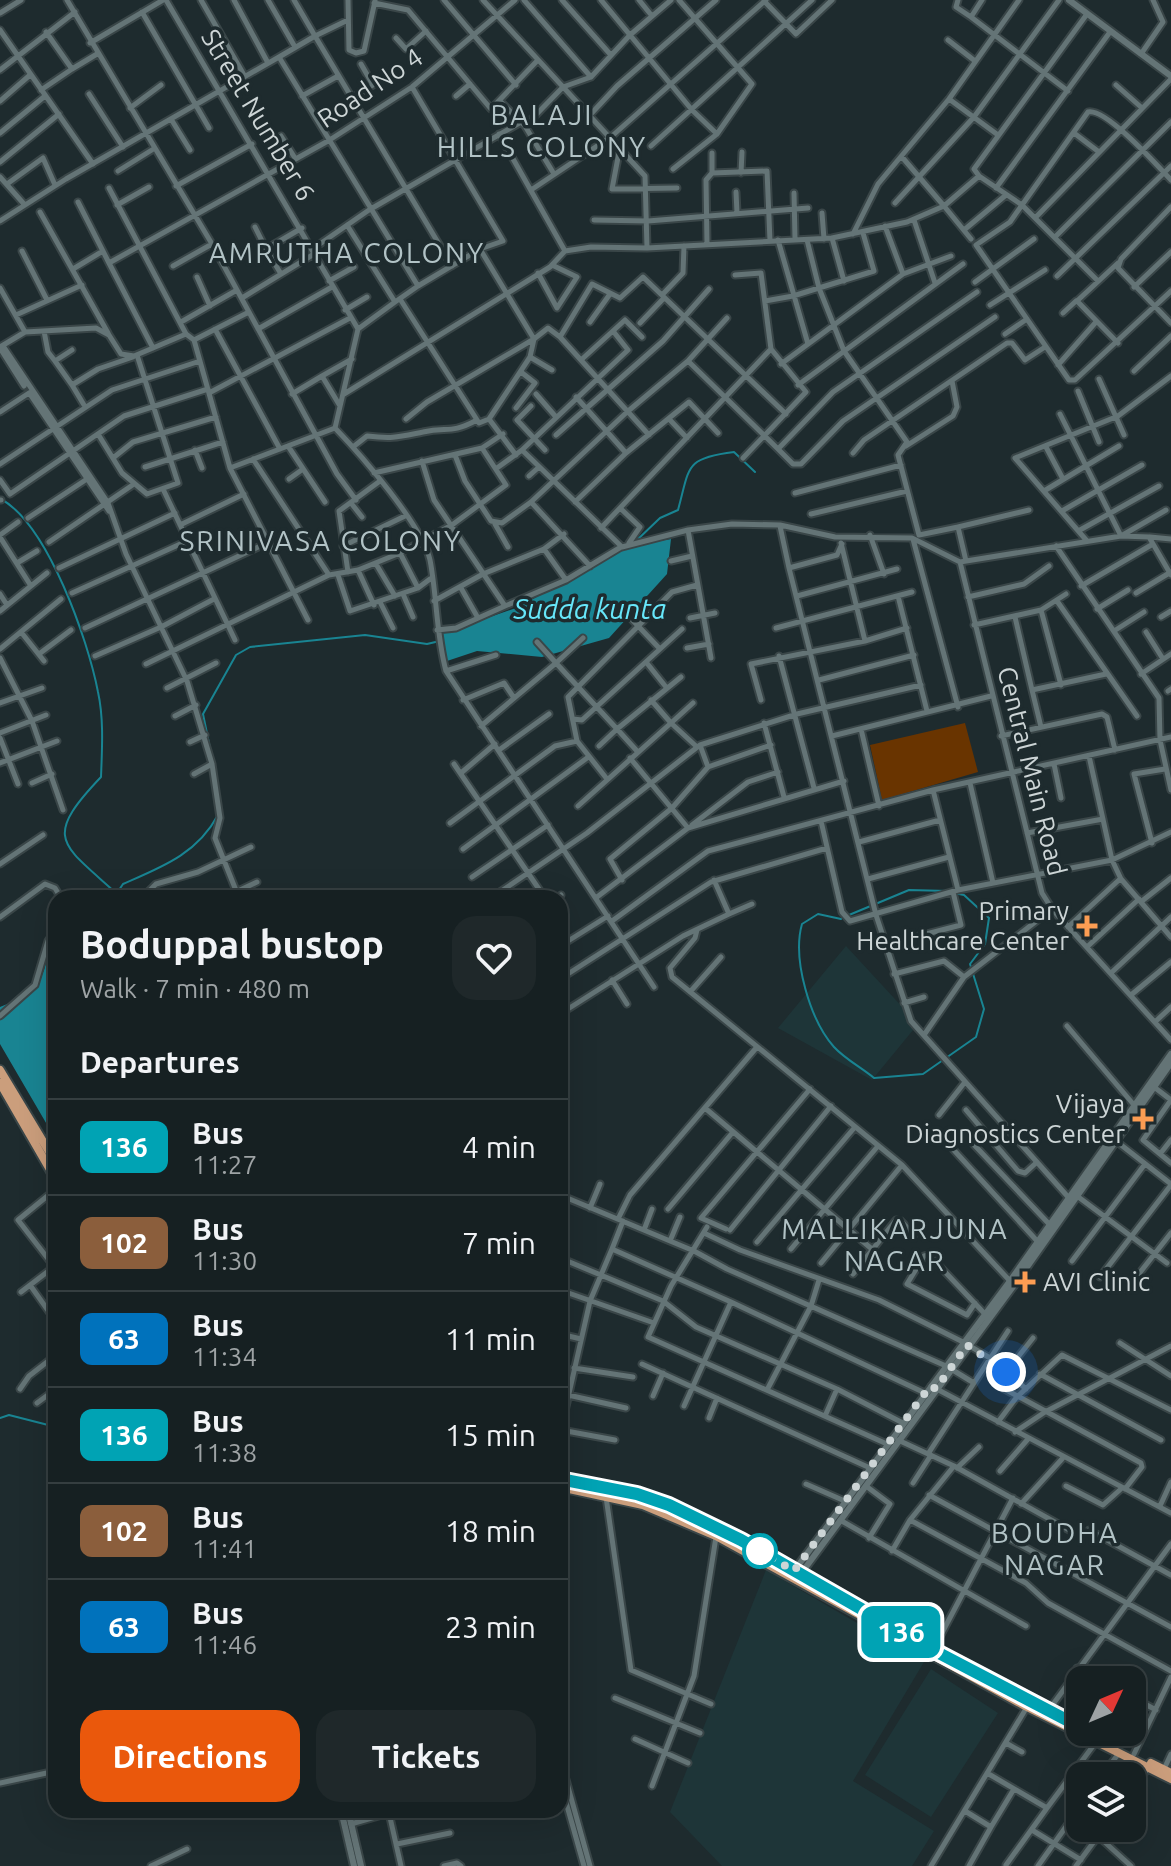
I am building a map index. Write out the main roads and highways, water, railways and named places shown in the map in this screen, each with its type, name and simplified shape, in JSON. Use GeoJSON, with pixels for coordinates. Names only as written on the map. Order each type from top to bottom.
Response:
{"type":"FeatureCollection","features":[{"type":"Feature","properties":{"kind":"highway"},"geometry":{"type":"LineString","coordinates":[[0,1070],[48,1150]]}},
{"type":"Feature","properties":{"kind":"highway"},"geometry":{"type":"LineString","coordinates":[[0,1083],[48,1166]]}},
{"type":"Feature","properties":{"kind":"highway"},"geometry":{"type":"LineString","coordinates":[[568,1481],[637,1494],[706,1527],[797,1573],[983,1680]]}},
{"type":"Feature","properties":{"kind":"highway"},"geometry":{"type":"LineString","coordinates":[[568,1489],[643,1505],[706,1527],[716,1536],[1171,1779]]}},
{"type":"Feature","properties":{"kind":"highway"},"geometry":{"type":"LineString","coordinates":[[1028,1704],[1066,1720]]}},
{"type":"Feature","properties":{"kind":"highway"},"geometry":{"type":"LineString","coordinates":[[1118,1746],[1167,1771]]}},
{"type":"Feature","properties":{"kind":"water","name":"Sudda kunta"},"geometry":{"type":"Polygon","coordinates":[[[671,539],[667,574],[609,638],[542,657],[477,651],[447,661],[441,634],[516,608],[634,545],[671,539]]]}},
{"type":"Feature","properties":{"kind":"water"},"geometry":{"type":"Polygon","coordinates":[[[48,953],[48,1126],[0,1044],[0,1007],[30,991],[44,969],[48,953]]]}},
{"type":"Feature","properties":{"kind":"waterway"},"geometry":{"type":"LineString","coordinates":[[636,541],[660,518],[678,510],[688,474],[697,462],[734,452],[755,472]]}},
{"type":"Feature","properties":{"kind":"waterway"},"geometry":{"type":"LineString","coordinates":[[1,499],[35,533],[50,558],[75,615],[93,670],[100,702],[101,777],[71,814],[65,828],[66,840],[82,862],[113,890]]}},
{"type":"Feature","properties":{"kind":"waterway"},"geometry":{"type":"LineString","coordinates":[[615,555],[628,548]]}},
{"type":"Feature","properties":{"kind":"waterway"},"geometry":{"type":"LineString","coordinates":[[211,753],[203,714],[236,655],[250,647],[365,635],[427,644],[444,640]]}},
{"type":"Feature","properties":{"kind":"waterway"},"geometry":{"type":"LineString","coordinates":[[119,890],[123,884],[165,865],[189,849],[200,840],[218,815]]}},
{"type":"Feature","properties":{"kind":"waterway"},"geometry":{"type":"LineString","coordinates":[[849,915],[909,890],[948,891]]}},
{"type":"Feature","properties":{"kind":"waterway"},"geometry":{"type":"LineString","coordinates":[[841,919],[818,914],[802,924],[801,971],[817,1021],[834,1047],[874,1078],[923,1074],[976,1037],[984,1009],[970,964],[985,944],[989,918],[964,895],[954,893]]}},
{"type":"Feature","properties":{"kind":"waterway"},"geometry":{"type":"LineString","coordinates":[[0,1418],[9,1415],[48,1425]]}},
{"type":"Feature","properties":{"kind":"place","name":"Primary Healthcare Center"},"geometry":{"type":"Point","coordinates":[1087,926]}},
{"type":"Feature","properties":{"kind":"place","name":"Vijaya Diagnostics Center"},"geometry":{"type":"Point","coordinates":[1143,1119]}},
{"type":"Feature","properties":{"kind":"place","name":"AVI Clinic"},"geometry":{"type":"Point","coordinates":[1025,1282]}},
{"type":"Feature","properties":{"kind":"district","name":"BALAJI HILLS COLONY"},"geometry":{"type":"Point","coordinates":[542,131]}},
{"type":"Feature","properties":{"kind":"district","name":"AMRUTHA COLONY"},"geometry":{"type":"Point","coordinates":[347,253]}},
{"type":"Feature","properties":{"kind":"district","name":"SRINIVASA COLONY"},"geometry":{"type":"Point","coordinates":[321,541]}},
{"type":"Feature","properties":{"kind":"district","name":"MALLIKARJUNA NAGAR"},"geometry":{"type":"Point","coordinates":[895,1245]}},
{"type":"Feature","properties":{"kind":"district","name":"BOUDHA NAGAR"},"geometry":{"type":"Point","coordinates":[1055,1549]}}]}
